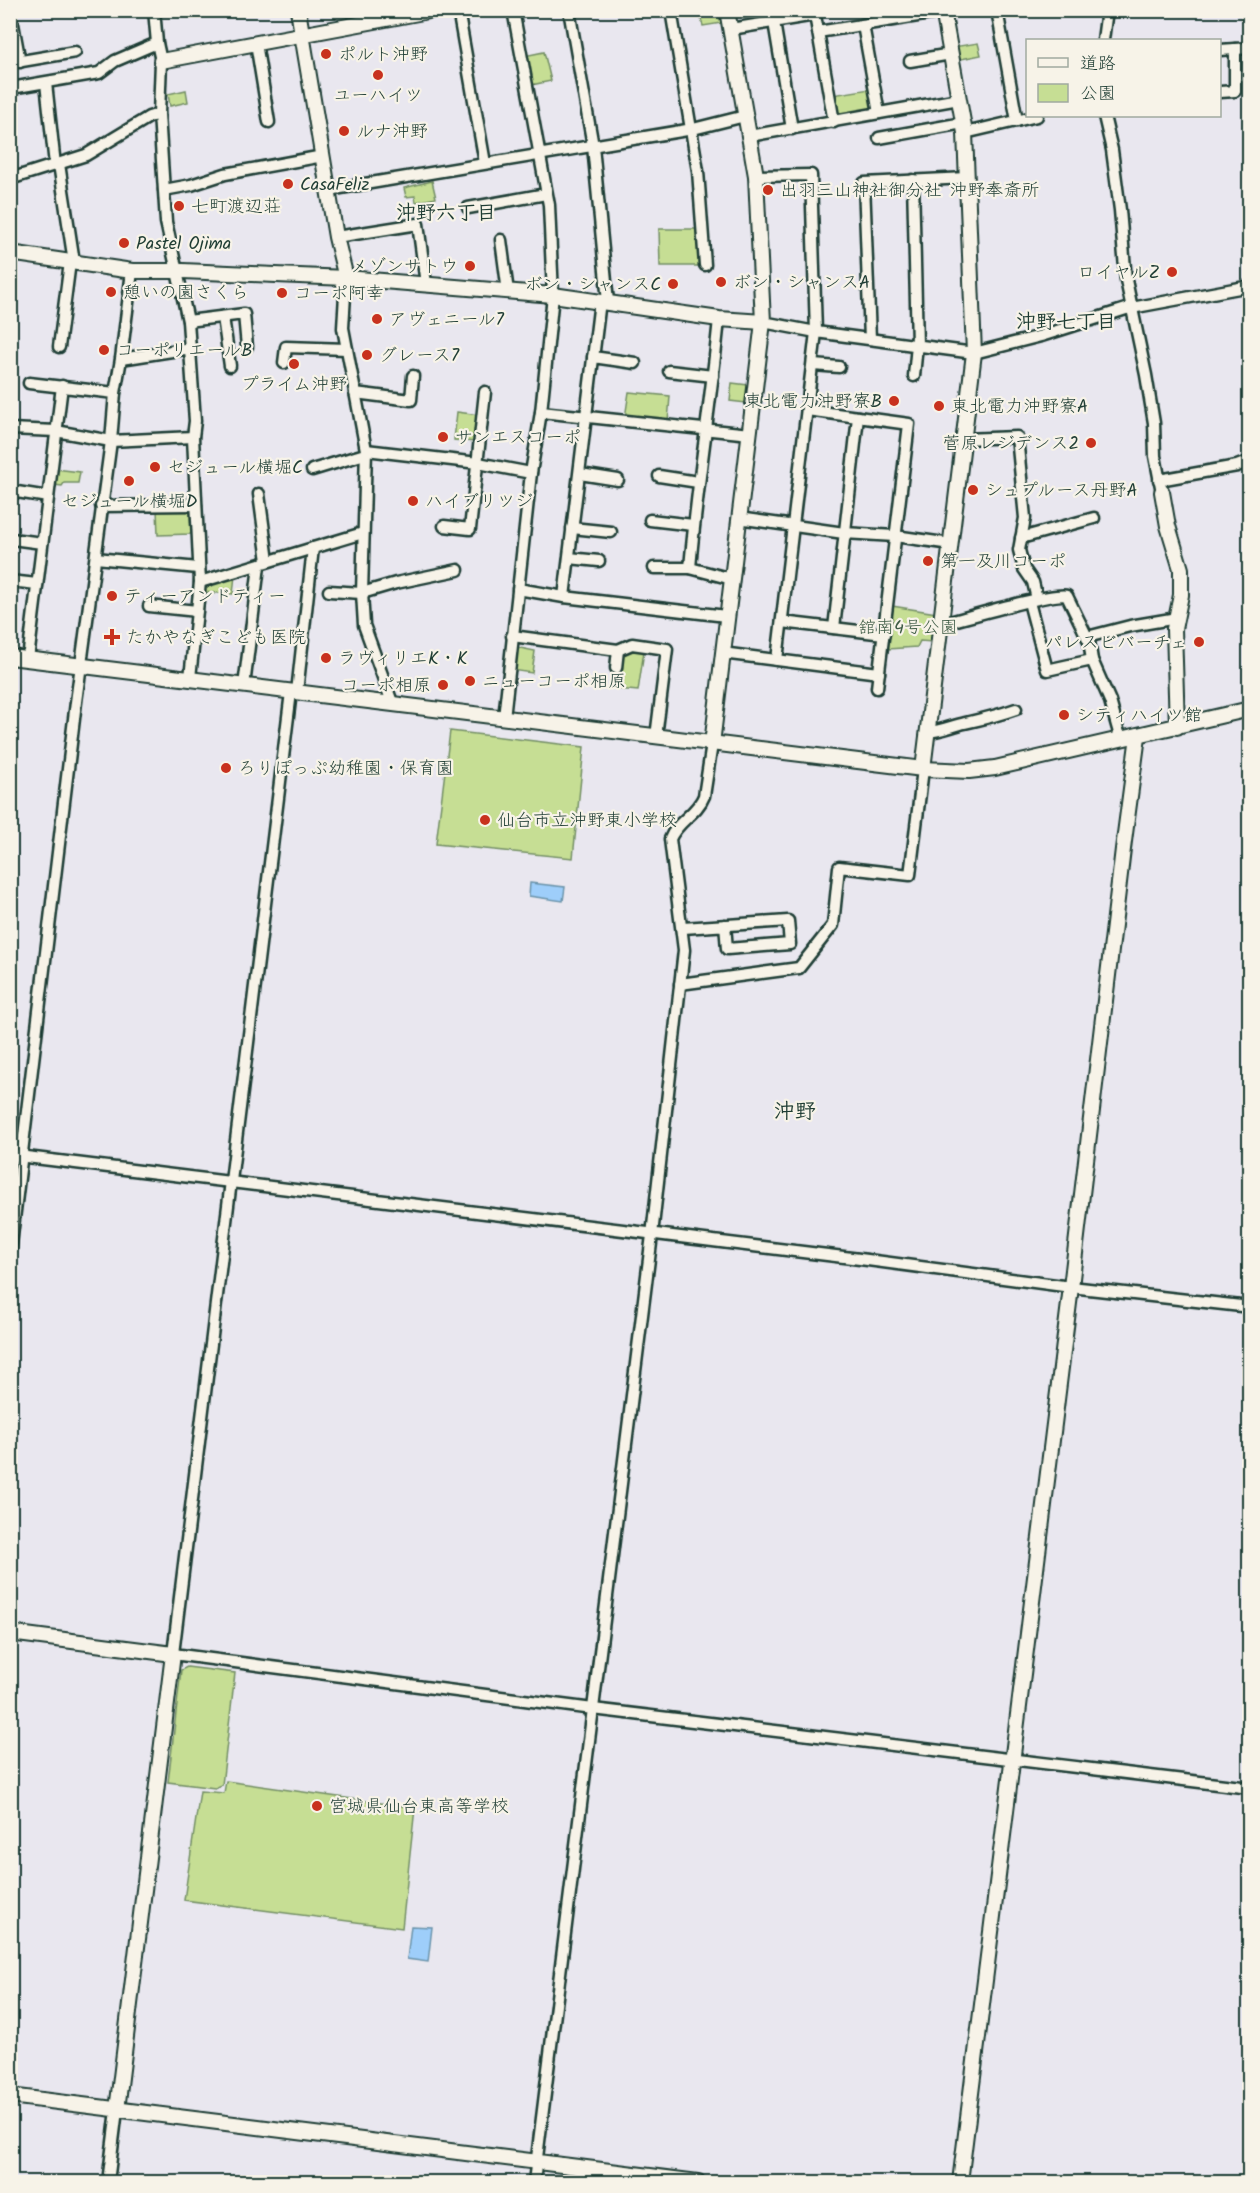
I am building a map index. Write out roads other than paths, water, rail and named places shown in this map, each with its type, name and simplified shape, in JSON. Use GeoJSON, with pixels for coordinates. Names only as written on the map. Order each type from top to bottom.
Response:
{"type":"FeatureCollection","features":[{"type":"Feature","properties":{"kind":"street"},"geometry":{"type":"LineString","coordinates":[[154,10],[161,61],[159,114],[166,222],[188,321],[195,421],[193,437],[200,582],[190,678]]}},
{"type":"Feature","properties":{"kind":"street"},"geometry":{"type":"LineString","coordinates":[[298,10],[304,34],[336,237],[346,278],[343,328],[365,452],[362,593],[364,625],[393,705]]}},
{"type":"Feature","properties":{"kind":"street"},"geometry":{"type":"LineString","coordinates":[[161,61],[434,10]]}},
{"type":"Feature","properties":{"kind":"street"},"geometry":{"type":"LineString","coordinates":[[458,10],[485,164]]}},
{"type":"Feature","properties":{"kind":"street"},"geometry":{"type":"LineString","coordinates":[[504,718],[553,295],[546,194],[513,10]]}},
{"type":"Feature","properties":{"kind":"street"},"geometry":{"type":"LineString","coordinates":[[564,597],[593,357],[604,301],[592,146],[569,10]]}},
{"type":"Feature","properties":{"kind":"street"},"geometry":{"type":"LineString","coordinates":[[671,10],[693,129],[701,190],[705,265]]}},
{"type":"Feature","properties":{"kind":"street"},"geometry":{"type":"LineString","coordinates":[[534,2182],[652,1235],[684,950],[670,839],[674,829],[701,804],[704,796],[763,322],[756,176],[727,10]]}},
{"type":"Feature","properties":{"kind":"street"},"geometry":{"type":"LineString","coordinates":[[997,10],[1017,121]]}},
{"type":"Feature","properties":{"kind":"street"},"geometry":{"type":"LineString","coordinates":[[1103,39],[1107,10]]}},
{"type":"Feature","properties":{"kind":"street"},"geometry":{"type":"LineString","coordinates":[[680,984],[799,968],[833,925],[838,867],[910,875],[974,353],[964,128],[943,11],[818,32]]}},
{"type":"Feature","properties":{"kind":"street"},"geometry":{"type":"LineString","coordinates":[[731,29],[815,15],[834,122]]}},
{"type":"Feature","properties":{"kind":"street"},"geometry":{"type":"LineString","coordinates":[[774,22],[792,129]]}},
{"type":"Feature","properties":{"kind":"street"},"geometry":{"type":"LineString","coordinates":[[14,24],[15,62],[75,52]]}},
{"type":"Feature","properties":{"kind":"street"},"geometry":{"type":"LineString","coordinates":[[863,25],[879,113]]}},
{"type":"Feature","properties":{"kind":"street"},"geometry":{"type":"LineString","coordinates":[[17,87],[99,73],[115,62],[157,43]]}},
{"type":"Feature","properties":{"kind":"street"},"geometry":{"type":"LineString","coordinates":[[256,43],[269,122]]}},
{"type":"Feature","properties":{"kind":"street"},"geometry":{"type":"LineString","coordinates":[[1221,50],[1250,48]]}},
{"type":"Feature","properties":{"kind":"street"},"geometry":{"type":"LineString","coordinates":[[1221,92],[1235,91],[1235,49]]}},
{"type":"Feature","properties":{"kind":"street"},"geometry":{"type":"LineString","coordinates":[[910,61],[951,54]]}},
{"type":"Feature","properties":{"kind":"street"},"geometry":{"type":"LineString","coordinates":[[46,83],[72,262],[58,347]]}},
{"type":"Feature","properties":{"kind":"street"},"geometry":{"type":"LineString","coordinates":[[749,136],[959,99]]}},
{"type":"Feature","properties":{"kind":"street"},"geometry":{"type":"LineString","coordinates":[[10,179],[86,155],[141,121],[159,114]]}},
{"type":"Feature","properties":{"kind":"street"},"geometry":{"type":"LineString","coordinates":[[328,190],[693,129],[745,116]]}},
{"type":"Feature","properties":{"kind":"street"},"geometry":{"type":"LineString","coordinates":[[879,138],[1017,121],[1033,117]]}},
{"type":"Feature","properties":{"kind":"street"},"geometry":{"type":"LineString","coordinates":[[1104,117],[1112,150],[1130,308],[1148,384],[1154,423],[1155,456],[1160,486],[1168,526],[1181,568],[1181,595],[1174,629],[1177,727]]}},
{"type":"Feature","properties":{"kind":"street"},"geometry":{"type":"LineString","coordinates":[[164,190],[191,185],[225,174],[323,156]]}},
{"type":"Feature","properties":{"kind":"street"},"geometry":{"type":"LineString","coordinates":[[756,176],[811,175],[816,332],[777,660]]}},
{"type":"Feature","properties":{"kind":"street"},"geometry":{"type":"LineString","coordinates":[[870,339],[864,183],[967,178]]}},
{"type":"Feature","properties":{"kind":"street"},"geometry":{"type":"LineString","coordinates":[[913,180],[917,345],[914,376]]}},
{"type":"Feature","properties":{"kind":"street"},"geometry":{"type":"LineString","coordinates":[[468,208],[546,194]]}},
{"type":"Feature","properties":{"kind":"street"},"geometry":{"type":"LineString","coordinates":[[336,237],[418,224],[426,284]]}},
{"type":"Feature","properties":{"kind":"street"},"geometry":{"type":"LineString","coordinates":[[501,240],[508,292]]}},
{"type":"Feature","properties":{"kind":"street"},"geometry":{"type":"LineString","coordinates":[[10,253],[132,272],[178,271],[346,278],[553,295],[719,319],[763,322],[816,332],[974,353],[1041,336],[1130,308],[1250,286]]}},
{"type":"Feature","properties":{"kind":"street"},"geometry":{"type":"LineString","coordinates":[[10,1252],[101,506],[111,441],[115,393],[132,272]]}},
{"type":"Feature","properties":{"kind":"street"},"geometry":{"type":"LineString","coordinates":[[188,321],[244,314],[248,347]]}},
{"type":"Feature","properties":{"kind":"street"},"geometry":{"type":"LineString","coordinates":[[223,317],[230,366]]}},
{"type":"Feature","properties":{"kind":"street"},"geometry":{"type":"LineString","coordinates":[[690,568],[698,482],[719,319]]}},
{"type":"Feature","properties":{"kind":"street"},"geometry":{"type":"LineString","coordinates":[[284,363],[286,347],[347,349]]}},
{"type":"Feature","properties":{"kind":"street"},"geometry":{"type":"LineString","coordinates":[[121,359],[190,348]]}},
{"type":"Feature","properties":{"kind":"street"},"geometry":{"type":"LineString","coordinates":[[593,357],[634,363]]}},
{"type":"Feature","properties":{"kind":"street"},"geometry":{"type":"LineString","coordinates":[[813,365],[839,367]]}},
{"type":"Feature","properties":{"kind":"street"},"geometry":{"type":"LineString","coordinates":[[669,371],[713,376]]}},
{"type":"Feature","properties":{"kind":"street"},"geometry":{"type":"LineString","coordinates":[[355,393],[411,400],[413,376]]}},
{"type":"Feature","properties":{"kind":"street"},"geometry":{"type":"LineString","coordinates":[[29,383],[115,393]]}},
{"type":"Feature","properties":{"kind":"street"},"geometry":{"type":"LineString","coordinates":[[28,659],[62,386]]}},
{"type":"Feature","properties":{"kind":"street"},"geometry":{"type":"LineString","coordinates":[[444,526],[470,529],[485,392]]}},
{"type":"Feature","properties":{"kind":"street"},"geometry":{"type":"LineString","coordinates":[[807,410],[909,424],[877,688]]}},
{"type":"Feature","properties":{"kind":"street"},"geometry":{"type":"LineString","coordinates":[[541,412],[750,434]]}},
{"type":"Feature","properties":{"kind":"street"},"geometry":{"type":"LineString","coordinates":[[834,628],[858,417]]}},
{"type":"Feature","properties":{"kind":"street"},"geometry":{"type":"LineString","coordinates":[[10,429],[57,431],[111,441],[193,437]]}},
{"type":"Feature","properties":{"kind":"street"},"geometry":{"type":"LineString","coordinates":[[963,439],[1017,437],[1025,518],[1020,555],[1024,569],[1033,582],[1033,601],[1047,670],[1092,660]]}},
{"type":"Feature","properties":{"kind":"street"},"geometry":{"type":"LineString","coordinates":[[312,470],[365,452],[478,463],[531,473]]}},
{"type":"Feature","properties":{"kind":"street"},"geometry":{"type":"LineString","coordinates":[[1160,486],[1250,461]]}},
{"type":"Feature","properties":{"kind":"street"},"geometry":{"type":"LineString","coordinates":[[580,474],[618,480]]}},
{"type":"Feature","properties":{"kind":"street"},"geometry":{"type":"LineString","coordinates":[[659,476],[698,482]]}},
{"type":"Feature","properties":{"kind":"street"},"geometry":{"type":"LineString","coordinates":[[17,492],[48,497]]}},
{"type":"Feature","properties":{"kind":"street"},"geometry":{"type":"LineString","coordinates":[[244,686],[263,563],[259,494]]}},
{"type":"Feature","properties":{"kind":"street"},"geometry":{"type":"LineString","coordinates":[[101,506],[196,505]]}},
{"type":"Feature","properties":{"kind":"street"},"geometry":{"type":"LineString","coordinates":[[738,518],[844,533],[896,536],[951,544]]}},
{"type":"Feature","properties":{"kind":"street"},"geometry":{"type":"LineString","coordinates":[[1021,538],[1094,518]]}},
{"type":"Feature","properties":{"kind":"street"},"geometry":{"type":"LineString","coordinates":[[650,520],[693,525]]}},
{"type":"Feature","properties":{"kind":"street"},"geometry":{"type":"LineString","coordinates":[[572,528],[611,532]]}},
{"type":"Feature","properties":{"kind":"street"},"geometry":{"type":"LineString","coordinates":[[200,582],[363,533]]}},
{"type":"Feature","properties":{"kind":"street"},"geometry":{"type":"LineString","coordinates":[[12,539],[42,543]]}},
{"type":"Feature","properties":{"kind":"street"},"geometry":{"type":"LineString","coordinates":[[108,2182],[313,548]]}},
{"type":"Feature","properties":{"kind":"street"},"geometry":{"type":"LineString","coordinates":[[96,558],[198,568]]}},
{"type":"Feature","properties":{"kind":"street"},"geometry":{"type":"LineString","coordinates":[[569,558],[599,561]]}},
{"type":"Feature","properties":{"kind":"street"},"geometry":{"type":"LineString","coordinates":[[654,568],[690,568],[732,579]]}},
{"type":"Feature","properties":{"kind":"street"},"geometry":{"type":"LineString","coordinates":[[329,591],[362,593],[396,583],[458,570]]}},
{"type":"Feature","properties":{"kind":"street"},"geometry":{"type":"LineString","coordinates":[[10,581],[37,584]]}},
{"type":"Feature","properties":{"kind":"street"},"geometry":{"type":"LineString","coordinates":[[518,589],[564,597],[726,616]]}},
{"type":"Feature","properties":{"kind":"street"},"geometry":{"type":"LineString","coordinates":[[942,624],[1062,594],[1067,596],[1087,637],[1092,660],[1110,701],[1121,740]]}},
{"type":"Feature","properties":{"kind":"street"},"geometry":{"type":"LineString","coordinates":[[149,606],[197,611]]}},
{"type":"Feature","properties":{"kind":"street"},"geometry":{"type":"LineString","coordinates":[[1087,637],[1130,626],[1177,618]]}},
{"type":"Feature","properties":{"kind":"street"},"geometry":{"type":"LineString","coordinates":[[782,622],[884,634]]}},
{"type":"Feature","properties":{"kind":"street"},"geometry":{"type":"LineString","coordinates":[[512,636],[618,650],[632,644],[667,649],[656,736]]}},
{"type":"Feature","properties":{"kind":"street"},"geometry":{"type":"LineString","coordinates":[[616,668],[618,650]]}},
{"type":"Feature","properties":{"kind":"street"},"geometry":{"type":"LineString","coordinates":[[722,653],[879,673]]}},
{"type":"Feature","properties":{"kind":"street"},"geometry":{"type":"LineString","coordinates":[[10,657],[711,744],[923,769],[969,771],[995,768],[1250,709]]}},
{"type":"Feature","properties":{"kind":"street"},"geometry":{"type":"LineString","coordinates":[[928,732],[940,731],[1017,709]]}},
{"type":"Feature","properties":{"kind":"street"},"geometry":{"type":"LineString","coordinates":[[960,2182],[1138,736]]}},
{"type":"Feature","properties":{"kind":"street"},"geometry":{"type":"LineString","coordinates":[[682,928],[724,925],[788,921],[790,944],[727,949],[724,925]]}},
{"type":"Feature","properties":{"kind":"street"},"geometry":{"type":"LineString","coordinates":[[10,1155],[1071,1287],[1250,1307]]}},
{"type":"Feature","properties":{"kind":"street"},"geometry":{"type":"LineString","coordinates":[[10,1633],[593,1709],[1250,1788]]}},
{"type":"Feature","properties":{"kind":"street"},"geometry":{"type":"LineString","coordinates":[[10,2096],[698,2182]]}},
{"type":"Feature","properties":{"kind":"water"},"geometry":{"type":"Polygon","coordinates":[[[530,883],[565,887],[563,901],[529,896],[530,883]]]}},
{"type":"Feature","properties":{"kind":"water"},"geometry":{"type":"Polygon","coordinates":[[[411,1926],[432,1927],[428,1962],[407,1959],[411,1926]]]}},
{"type":"Feature","properties":{"kind":"place","name":"ポルト沖野"},"geometry":{"type":"Point","coordinates":[326,54]}},
{"type":"Feature","properties":{"kind":"place","name":"ユーハイツ"},"geometry":{"type":"Point","coordinates":[378,75]}},
{"type":"Feature","properties":{"kind":"place","name":"ルナ沖野"},"geometry":{"type":"Point","coordinates":[344,131]}},
{"type":"Feature","properties":{"kind":"place","name":"CasaFeliz"},"geometry":{"type":"Point","coordinates":[288,184]}},
{"type":"Feature","properties":{"kind":"place","name":"出羽三山神社御分社 沖野奉斎所"},"geometry":{"type":"Point","coordinates":[768,190]}},
{"type":"Feature","properties":{"kind":"place","name":"七町渡辺荘"},"geometry":{"type":"Point","coordinates":[179,206]}},
{"type":"Feature","properties":{"kind":"place","name":"Pastel Ojima"},"geometry":{"type":"Point","coordinates":[124,243]}},
{"type":"Feature","properties":{"kind":"place","name":"メゾンサトウ"},"geometry":{"type":"Point","coordinates":[470,266]}},
{"type":"Feature","properties":{"kind":"place","name":"ロイヤルZ"},"geometry":{"type":"Point","coordinates":[1172,272]}},
{"type":"Feature","properties":{"kind":"place","name":"ボン・シャンスA"},"geometry":{"type":"Point","coordinates":[721,282]}},
{"type":"Feature","properties":{"kind":"place","name":"ボン・シャンスC"},"geometry":{"type":"Point","coordinates":[673,284]}},
{"type":"Feature","properties":{"kind":"place","name":"憩いの園さくら"},"geometry":{"type":"Point","coordinates":[111,292]}},
{"type":"Feature","properties":{"kind":"place","name":"コーポ阿幸"},"geometry":{"type":"Point","coordinates":[282,293]}},
{"type":"Feature","properties":{"kind":"place","name":"アヴェニール7"},"geometry":{"type":"Point","coordinates":[377,319]}},
{"type":"Feature","properties":{"kind":"place","name":"コーポリエールB"},"geometry":{"type":"Point","coordinates":[104,350]}},
{"type":"Feature","properties":{"kind":"place","name":"グレース7"},"geometry":{"type":"Point","coordinates":[367,355]}},
{"type":"Feature","properties":{"kind":"place","name":"プライム沖野"},"geometry":{"type":"Point","coordinates":[294,364]}},
{"type":"Feature","properties":{"kind":"place","name":"東北電力沖野寮B"},"geometry":{"type":"Point","coordinates":[894,401]}},
{"type":"Feature","properties":{"kind":"place","name":"東北電力沖野寮A"},"geometry":{"type":"Point","coordinates":[939,406]}},
{"type":"Feature","properties":{"kind":"place","name":"サンエスコーポ"},"geometry":{"type":"Point","coordinates":[443,437]}},
{"type":"Feature","properties":{"kind":"place","name":"菅原レジデンス2"},"geometry":{"type":"Point","coordinates":[1091,443]}},
{"type":"Feature","properties":{"kind":"place","name":"セジュール横堀C"},"geometry":{"type":"Point","coordinates":[155,467]}},
{"type":"Feature","properties":{"kind":"place","name":"セジュール横堀D"},"geometry":{"type":"Point","coordinates":[129,481]}},
{"type":"Feature","properties":{"kind":"place","name":"シュプルース丹野A"},"geometry":{"type":"Point","coordinates":[973,490]}},
{"type":"Feature","properties":{"kind":"place","name":"ハイブリツジ"},"geometry":{"type":"Point","coordinates":[413,501]}},
{"type":"Feature","properties":{"kind":"place","name":"第一及川コーポ"},"geometry":{"type":"Point","coordinates":[928,561]}},
{"type":"Feature","properties":{"kind":"place","name":"ティーアンドティー"},"geometry":{"type":"Point","coordinates":[112,596]}},
{"type":"Feature","properties":{"kind":"place","name":"たかやなぎこども医院"},"geometry":{"type":"Point","coordinates":[112,637]}},
{"type":"Feature","properties":{"kind":"place","name":"パレスビバーチェ"},"geometry":{"type":"Point","coordinates":[1199,642]}},
{"type":"Feature","properties":{"kind":"place","name":"ラヴィリエK・K"},"geometry":{"type":"Point","coordinates":[326,658]}},
{"type":"Feature","properties":{"kind":"place","name":"ニューコーポ相原"},"geometry":{"type":"Point","coordinates":[470,681]}},
{"type":"Feature","properties":{"kind":"place","name":"コーポ相原"},"geometry":{"type":"Point","coordinates":[443,685]}},
{"type":"Feature","properties":{"kind":"place","name":"シティハイツ館"},"geometry":{"type":"Point","coordinates":[1064,715]}},
{"type":"Feature","properties":{"kind":"place","name":"ろりぽっぷ幼稚園・保育園"},"geometry":{"type":"Point","coordinates":[226,768]}},
{"type":"Feature","properties":{"kind":"place","name":"仙台市立沖野東小学校"},"geometry":{"type":"Point","coordinates":[485,820]}},
{"type":"Feature","properties":{"kind":"place","name":"宮城県仙台東高等学校"},"geometry":{"type":"Point","coordinates":[317,1806]}},
{"type":"Feature","properties":{"kind":"district","name":"沖野六丁目"},"geometry":{"type":"Point","coordinates":[446,212]}},
{"type":"Feature","properties":{"kind":"district","name":"沖野七丁目"},"geometry":{"type":"Point","coordinates":[1066,321]}},
{"type":"Feature","properties":{"kind":"district","name":"沖野"},"geometry":{"type":"Point","coordinates":[795,1111]}},
{"type":"Feature","properties":{"kind":"park label","name":"舘南4号公園"},"geometry":{"type":"Point","coordinates":[908,627]}}]}
